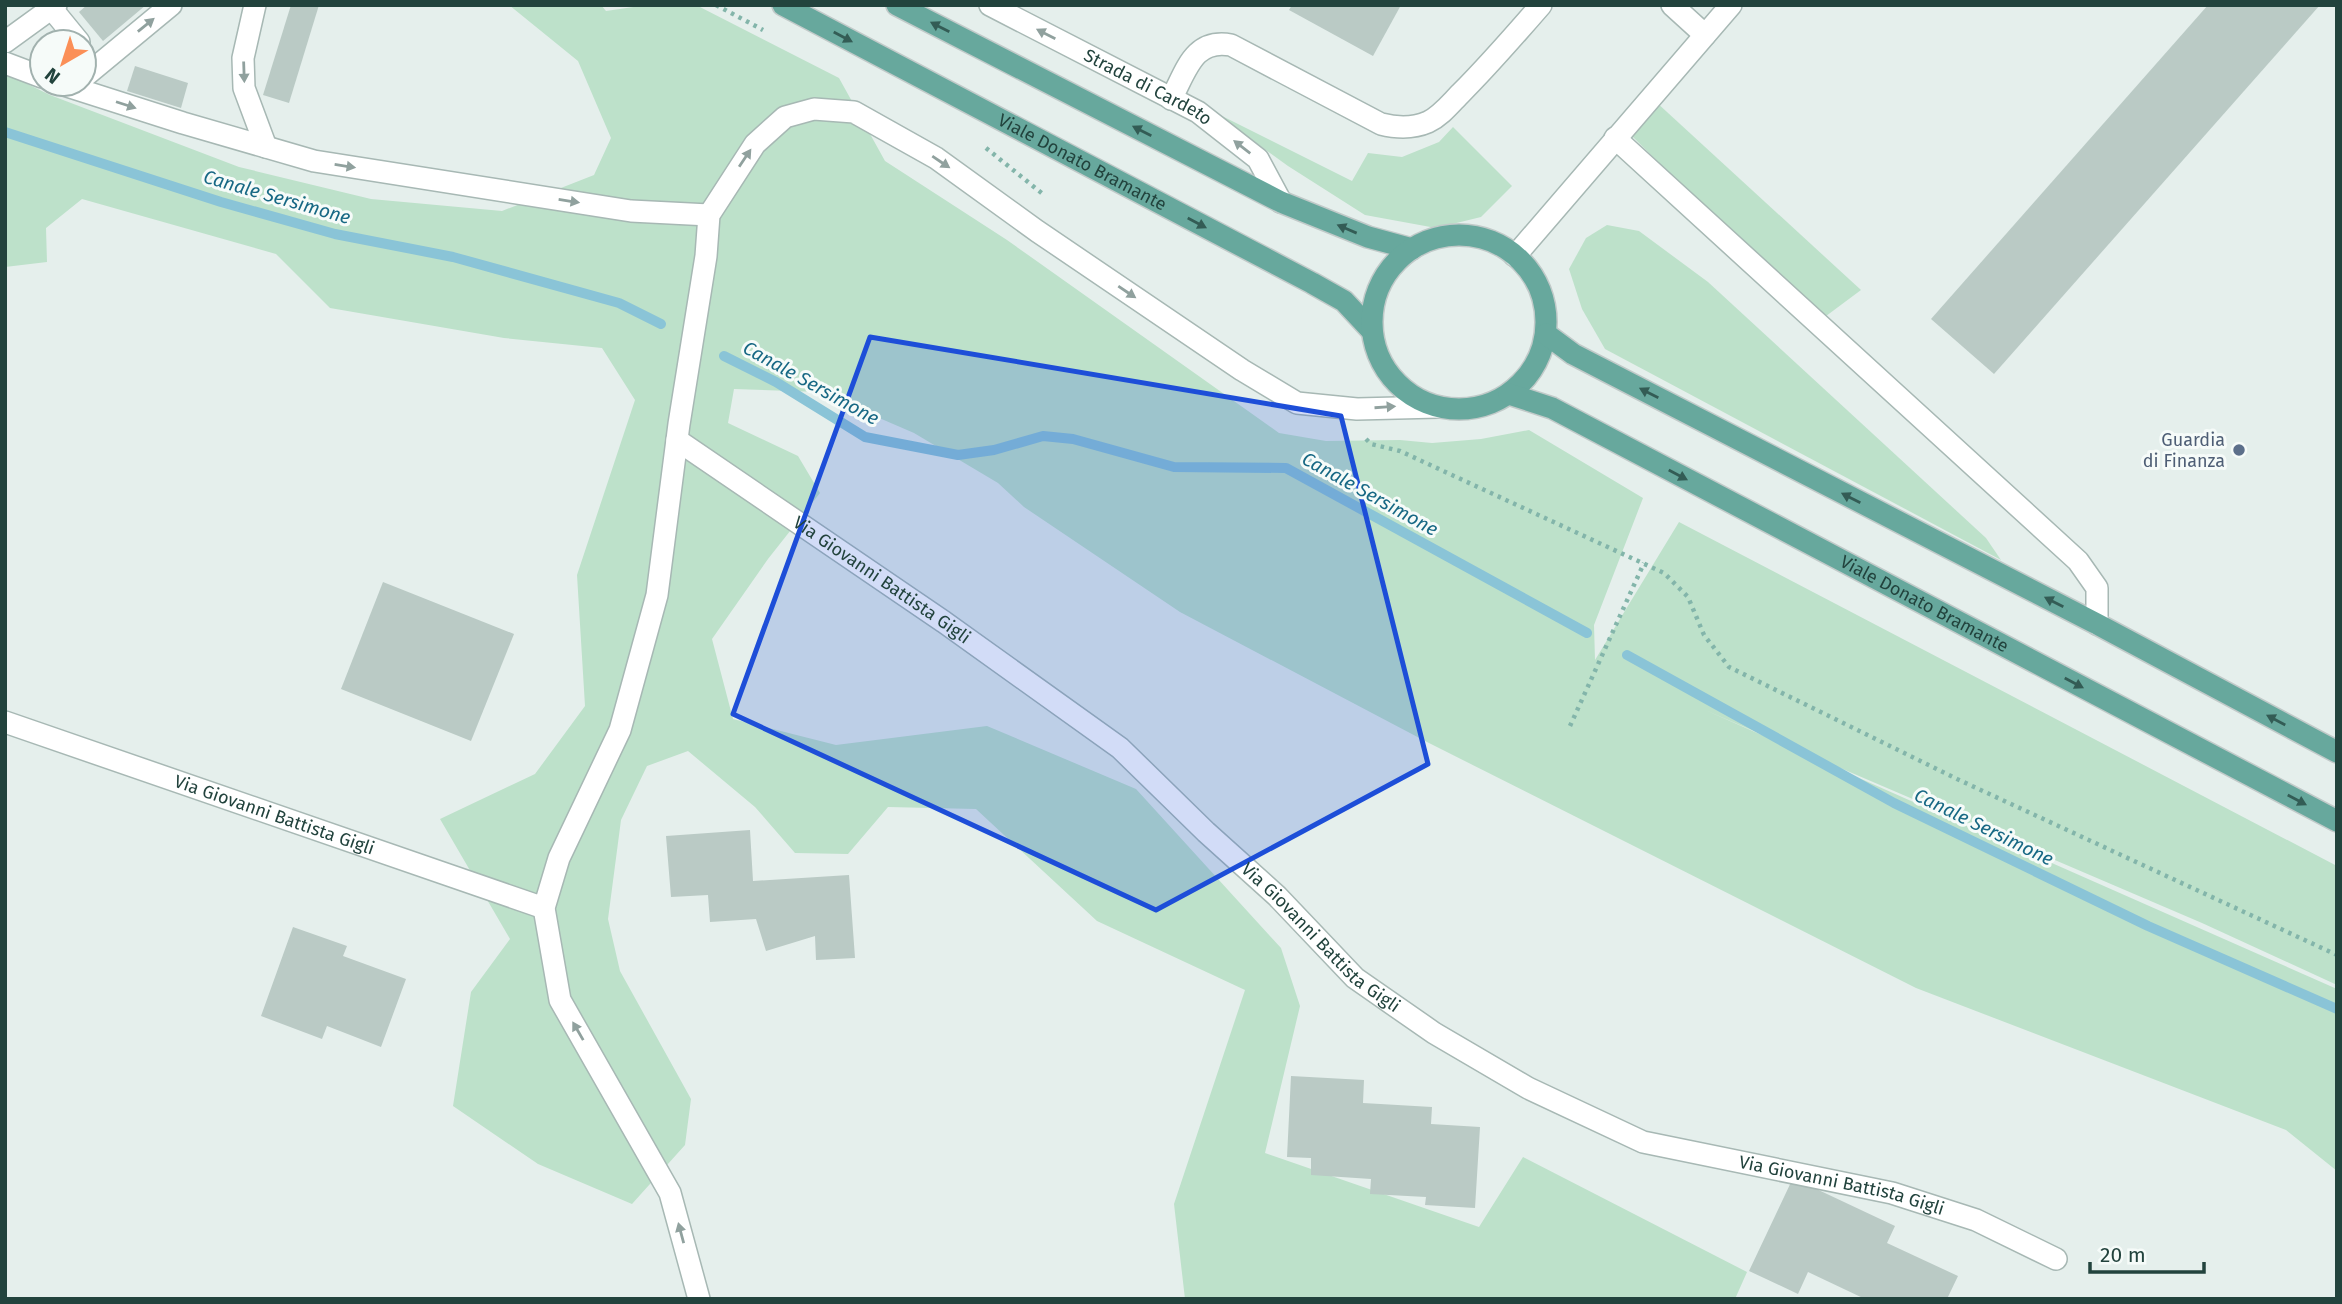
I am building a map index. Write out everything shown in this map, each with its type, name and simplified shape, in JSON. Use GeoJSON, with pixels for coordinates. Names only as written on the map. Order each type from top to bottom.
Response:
{"type":"FeatureCollection","features":[{"type":"Feature","properties":{"kind":"main road","name":"Viale Donato Bramante"},"geometry":{"type":"LineString","coordinates":[[783,5],[1344,301],[1373,331]]}},
{"type":"Feature","properties":{"kind":"main road"},"geometry":{"type":"LineString","coordinates":[[897,5],[1281,202],[1368,237],[1412,249]]}},
{"type":"Feature","properties":{"kind":"main road"},"geometry":{"type":"LineString","coordinates":[[1465,235],[1500,245],[1530,272],[1540,291],[1546,312],[1546,334],[1534,368],[1509,394],[1493,403],[1475,408],[1438,407],[1414,396],[1394,379],[1379,357],[1373,331],[1374,307],[1381,284],[1394,265],[1412,249],[1447,236],[1465,235]]}},
{"type":"Feature","properties":{"kind":"main road"},"geometry":{"type":"LineString","coordinates":[[1546,334],[1573,354],[2097,624],[2337,752]]}},
{"type":"Feature","properties":{"kind":"main road","name":"Viale Donato Bramante"},"geometry":{"type":"LineString","coordinates":[[1509,394],[1552,408],[2337,821]]}},
{"type":"Feature","properties":{"kind":"street"},"geometry":{"type":"LineString","coordinates":[[98,63],[170,5]]}},
{"type":"Feature","properties":{"kind":"street"},"geometry":{"type":"LineString","coordinates":[[255,5],[243,58],[244,88],[265,147]]}},
{"type":"Feature","properties":{"kind":"street","name":"Strada di Cardeto"},"geometry":{"type":"LineString","coordinates":[[990,5],[1198,112],[1258,159],[1281,202]]}},
{"type":"Feature","properties":{"kind":"street"},"geometry":{"type":"LineString","coordinates":[[1171,99],[1193,57],[1210,45],[1221,43],[1231,45],[1381,124],[1397,128],[1414,127],[1430,121],[1443,111],[1484,71],[1541,5]]}},
{"type":"Feature","properties":{"kind":"street"},"geometry":{"type":"LineString","coordinates":[[1672,5],[1705,35]]}},
{"type":"Feature","properties":{"kind":"street"},"geometry":{"type":"LineString","coordinates":[[1515,256],[1731,5]]}},
{"type":"Feature","properties":{"kind":"street"},"geometry":{"type":"LineString","coordinates":[[5,43],[54,7],[69,28]]}},
{"type":"Feature","properties":{"kind":"street"},"geometry":{"type":"LineString","coordinates":[[5,63],[28,72]]}},
{"type":"Feature","properties":{"kind":"street"},"geometry":{"type":"LineString","coordinates":[[98,86],[265,147],[314,161],[618,209],[709,215]]}},
{"type":"Feature","properties":{"kind":"street"},"geometry":{"type":"LineString","coordinates":[[699,1299],[670,1193],[560,1000],[544,908],[559,859],[620,730],[657,595],[677,440],[706,256],[709,215],[755,144],[785,117],[814,109],[854,112],[936,158],[1037,231],[1242,370],[1297,403],[1332,408],[1438,407]]}},
{"type":"Feature","properties":{"kind":"street"},"geometry":{"type":"LineString","coordinates":[[1615,138],[2078,561],[2097,588],[2097,624]]}},
{"type":"Feature","properties":{"kind":"street","name":"Via Giovanni Battista Gigli"},"geometry":{"type":"LineString","coordinates":[[677,440],[944,622],[1120,748],[1206,832],[1277,895],[1355,978],[1434,1033],[1528,1088],[1643,1142],[1892,1193],[1976,1220],[2056,1259]]}},
{"type":"Feature","properties":{"kind":"street","name":"Via Giovanni Battista Gigli"},"geometry":{"type":"LineString","coordinates":[[5,722],[544,908]]}},
{"type":"Feature","properties":{"kind":"path"},"geometry":{"type":"LineString","coordinates":[[977,141],[1050,201]]}},
{"type":"Feature","properties":{"kind":"path"},"geometry":{"type":"LineString","coordinates":[[1332,408],[1371,443],[1400,451],[1664,573],[1688,597],[1704,635],[1729,667],[1957,779],[2337,955]]}},
{"type":"Feature","properties":{"kind":"path"},"geometry":{"type":"LineString","coordinates":[[1570,726],[1644,563]]}},
{"type":"Feature","properties":{"kind":"highlighted area"},"geometry":{"type":"Polygon","coordinates":[[[870,337],[1341,416],[1428,764],[1156,910],[733,714],[870,337]]]}},
{"type":"Feature","properties":{"kind":"green space"},"geometry":{"type":"Polygon","coordinates":[[[509,5],[601,5],[606,11],[647,5],[696,5],[839,78],[885,161],[1007,240],[1279,433],[1326,441],[1400,440],[1432,443],[1481,439],[1529,430],[1643,498],[1594,625],[1595,660],[1679,522],[2337,866],[2337,985],[2202,923],[1705,710],[2337,989],[2337,1171],[2286,1130],[1916,988],[1427,742],[1180,612],[1024,507],[998,483],[914,433],[819,392],[734,389],[728,423],[798,456],[820,493],[768,559],[712,639],[733,719],[836,745],[987,726],[1136,789],[1281,948],[1300,1006],[1265,1153],[1479,1227],[1523,1157],[1747,1272],[1735,1299],[1185,1299],[1174,1204],[1245,990],[1097,921],[976,809],[888,807],[848,854],[795,853],[755,807],[688,751],[647,766],[621,820],[608,919],[620,971],[691,1099],[685,1145],[632,1204],[538,1164],[453,1106],[471,992],[510,939],[440,819],[535,774],[585,706],[577,575],[635,400],[602,348],[504,338],[330,308],[276,254],[82,199],[46,228],[47,262],[5,267],[5,73],[28,84],[28,98],[58,98],[239,167],[371,199],[502,211],[594,175],[611,138],[578,61],[509,5]]]}},
{"type":"Feature","properties":{"kind":"green space"},"geometry":{"type":"Polygon","coordinates":[[[1655,101],[1861,290],[1818,322],[1629,133],[1655,101]]]}},
{"type":"Feature","properties":{"kind":"green space"},"geometry":{"type":"Polygon","coordinates":[[[1212,111],[1352,181],[1368,153],[1402,157],[1439,142],[1453,127],[1512,186],[1481,217],[1436,228],[1365,215],[1288,166],[1212,111]]]}},
{"type":"Feature","properties":{"kind":"green space"},"geometry":{"type":"Polygon","coordinates":[[[1607,225],[1639,231],[1708,282],[1986,538],[2001,560],[1605,349],[1582,309],[1569,269],[1586,238],[1607,225]]]}},
{"type":"Feature","properties":{"kind":"building"},"geometry":{"type":"Polygon","coordinates":[[[87,5],[146,5],[103,41],[98,35],[98,28],[92,28],[79,12],[87,5]]]}},
{"type":"Feature","properties":{"kind":"building"},"geometry":{"type":"Polygon","coordinates":[[[291,5],[319,5],[289,103],[263,95],[291,5]]]}},
{"type":"Feature","properties":{"kind":"building"},"geometry":{"type":"Polygon","coordinates":[[[1292,5],[1401,5],[1373,56],[1289,10],[1292,5]]]}},
{"type":"Feature","properties":{"kind":"building"},"geometry":{"type":"Polygon","coordinates":[[[2208,5],[2320,5],[1994,374],[1931,319],[2208,5]]]}},
{"type":"Feature","properties":{"kind":"building"},"geometry":{"type":"Polygon","coordinates":[[[135,66],[188,83],[181,108],[127,91],[135,66]]]}},
{"type":"Feature","properties":{"kind":"building"},"geometry":{"type":"Polygon","coordinates":[[[383,582],[514,634],[471,741],[341,689],[383,582]]]}},
{"type":"Feature","properties":{"kind":"building"},"geometry":{"type":"Polygon","coordinates":[[[750,830],[753,881],[849,875],[855,958],[816,960],[815,936],[766,951],[756,919],[710,922],[708,895],[671,897],[666,836],[750,830]]]}},
{"type":"Feature","properties":{"kind":"building"},"geometry":{"type":"Polygon","coordinates":[[[293,927],[347,946],[343,956],[406,979],[381,1047],[327,1026],[322,1039],[261,1016],[293,927]]]}},
{"type":"Feature","properties":{"kind":"building"},"geometry":{"type":"Polygon","coordinates":[[[1291,1076],[1364,1080],[1363,1103],[1432,1107],[1431,1124],[1480,1127],[1475,1208],[1425,1205],[1426,1197],[1370,1194],[1371,1179],[1311,1175],[1311,1158],[1287,1157],[1291,1076]]]}},
{"type":"Feature","properties":{"kind":"building"},"geometry":{"type":"Polygon","coordinates":[[[1793,1178],[1895,1226],[1887,1243],[1958,1276],[1947,1299],[1865,1299],[1808,1272],[1798,1294],[1749,1271],[1793,1178]]]}},
{"type":"Feature","properties":{"kind":"waterway","name":"Canale Sersimone"},"geometry":{"type":"LineString","coordinates":[[5,132],[221,202],[335,234],[453,257],[619,303],[661,324]]}},
{"type":"Feature","properties":{"kind":"waterway","name":"Canale Sersimone"},"geometry":{"type":"LineString","coordinates":[[724,356],[776,382],[865,437],[958,455],[994,450],[1043,436],[1073,439],[1174,467],[1286,468],[1587,633]]}},
{"type":"Feature","properties":{"kind":"waterway","name":"Canale Sersimone"},"geometry":{"type":"LineString","coordinates":[[1627,655],[1894,803],[2148,926],[2337,1009]]}},
{"type":"Feature","properties":{"kind":"place","name":"Guardia di Finanza"},"geometry":{"type":"Point","coordinates":[2239,450]}}]}
